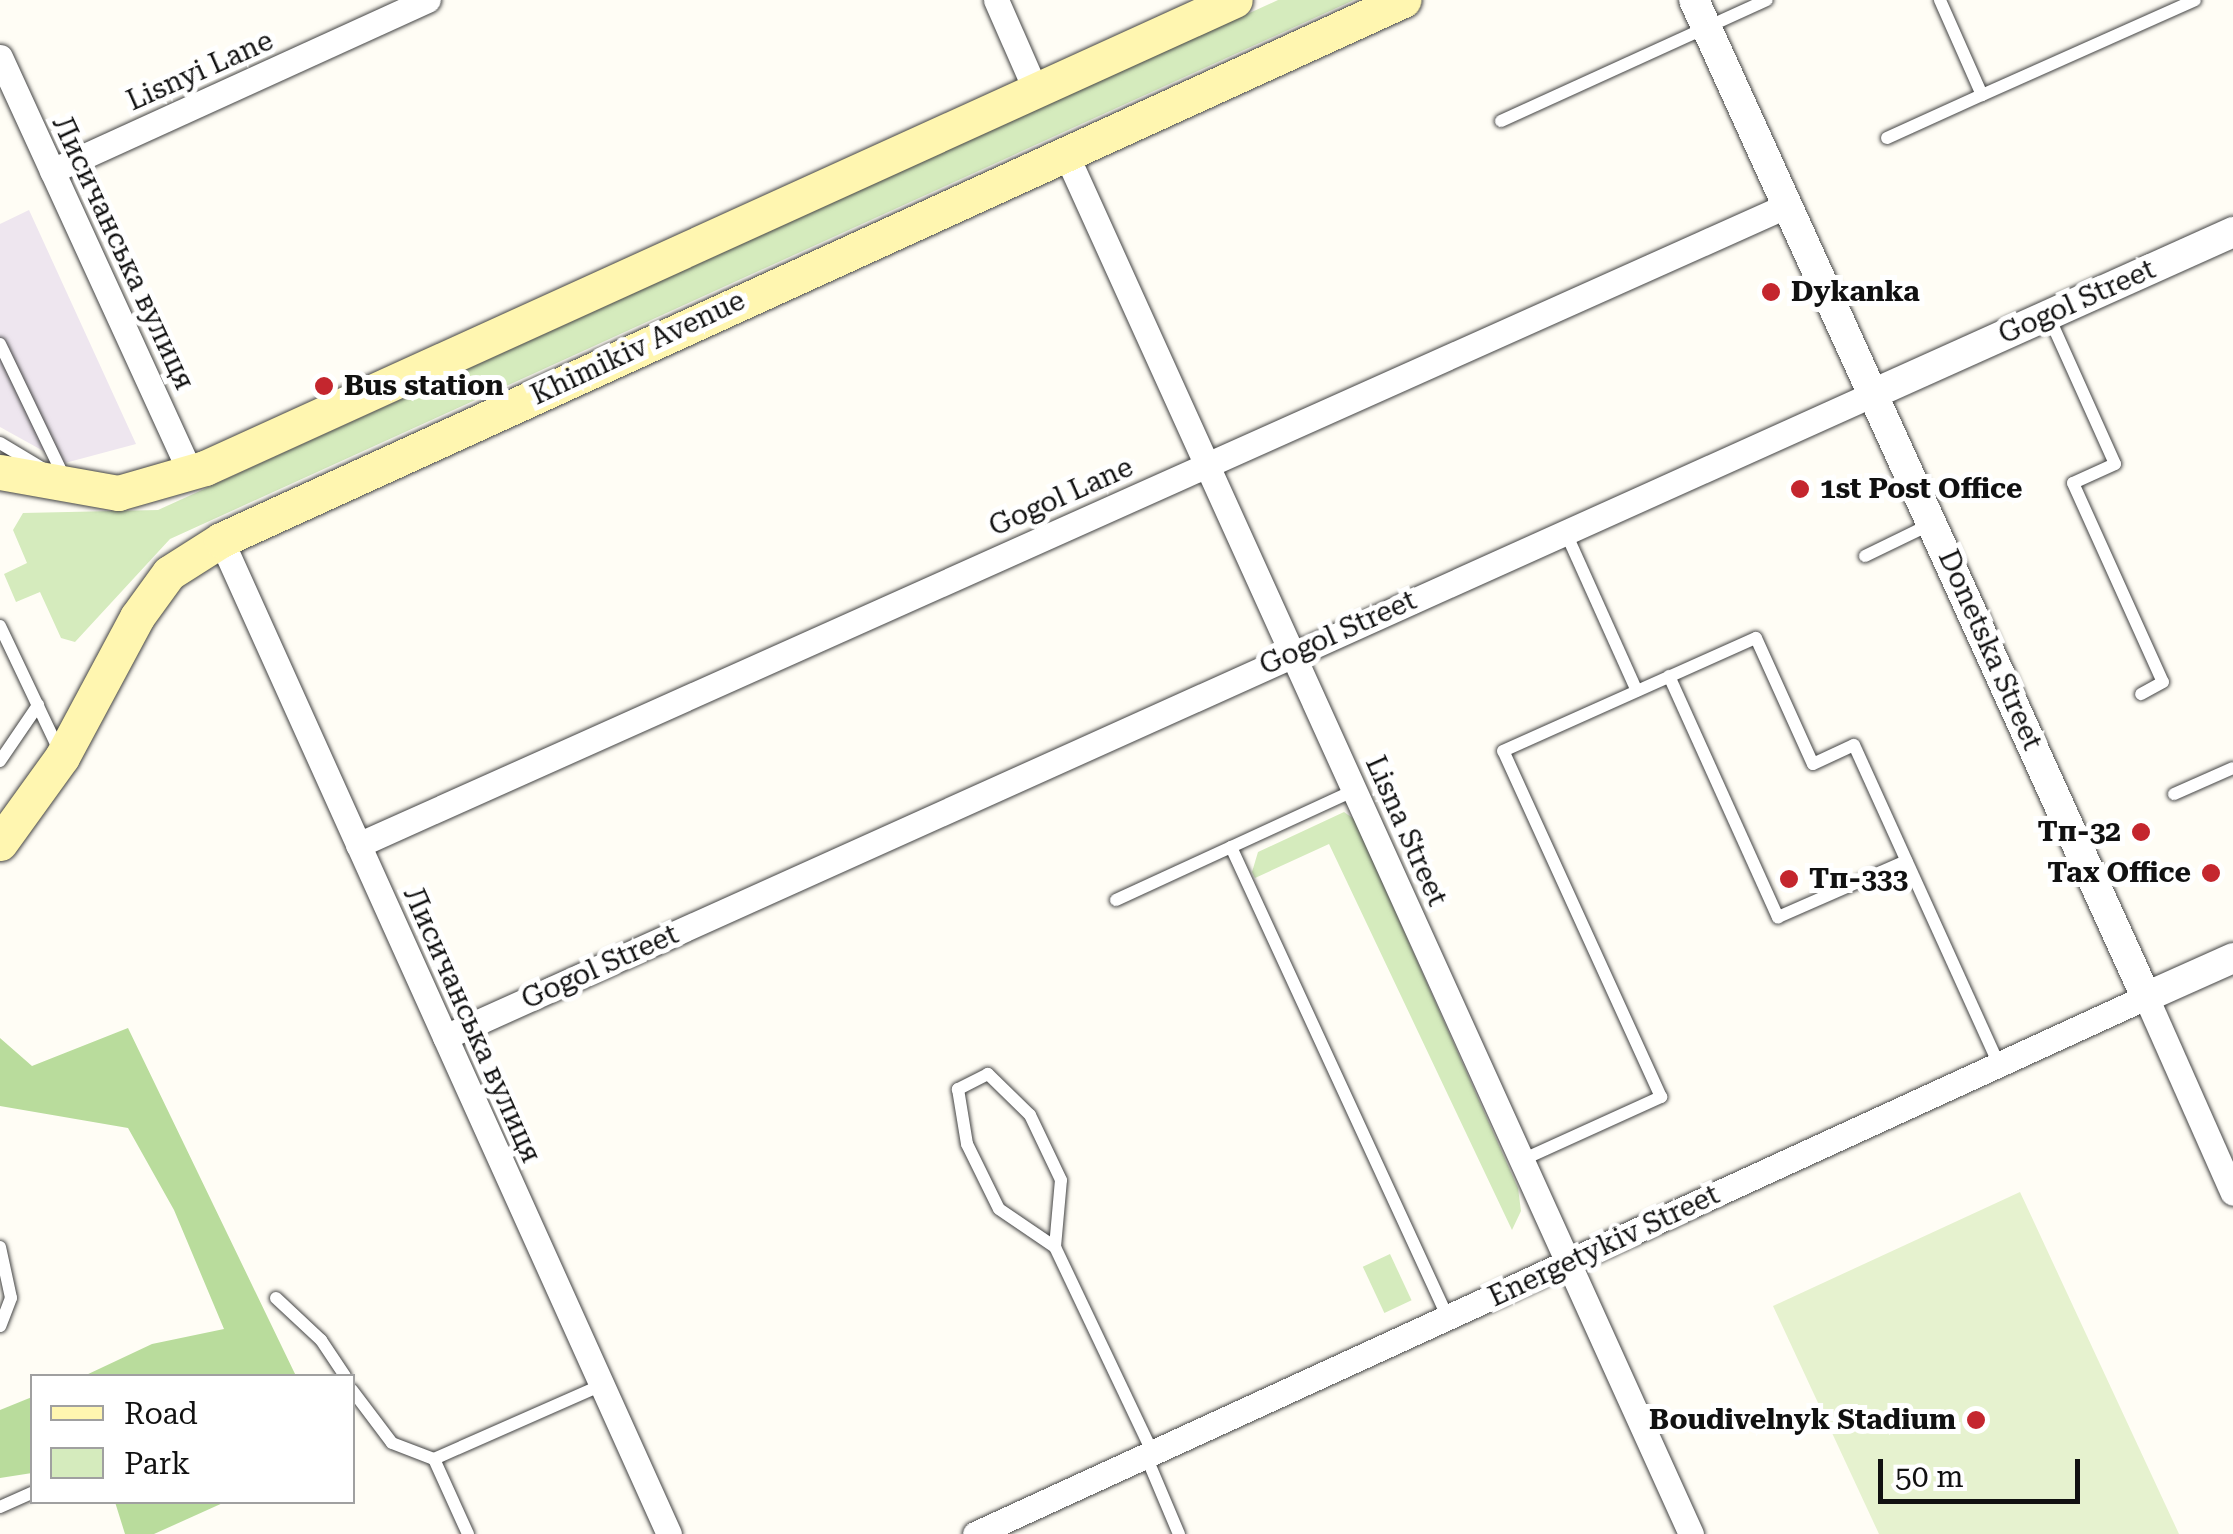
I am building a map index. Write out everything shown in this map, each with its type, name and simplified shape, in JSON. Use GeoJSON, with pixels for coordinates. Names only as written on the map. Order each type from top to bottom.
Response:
{"type":"FeatureCollection","features":[{"type":"Feature","properties":{"kind":"main road"},"geometry":{"type":"LineString","coordinates":[[0,472],[118,493],[191,474],[1235,0]]}},
{"type":"Feature","properties":{"kind":"main road","name":"Khimikiv Avenue"},"geometry":{"type":"LineString","coordinates":[[0,842],[62,758],[137,616],[170,574],[220,540],[1403,0]]}},
{"type":"Feature","properties":{"kind":"street","name":"Lisnyi Lane"},"geometry":{"type":"LineString","coordinates":[[52,171],[428,0]]}},
{"type":"Feature","properties":{"kind":"street"},"geometry":{"type":"LineString","coordinates":[[996,0],[1035,89]]}},
{"type":"Feature","properties":{"kind":"street","name":"Donetska Street"},"geometry":{"type":"LineString","coordinates":[[1700,14],[1934,523],[2233,1193]]}},
{"type":"Feature","properties":{"kind":"street","name":"Лисичанська вулиця"},"geometry":{"type":"LineString","coordinates":[[0,57],[191,474]]}},
{"type":"Feature","properties":{"kind":"street","name":"Lisna Street"},"geometry":{"type":"LineString","coordinates":[[1066,152],[1691,1534]]}},
{"type":"Feature","properties":{"kind":"street","name":"Gogol Lane"},"geometry":{"type":"LineString","coordinates":[[358,845],[1788,205]]}},
{"type":"Feature","properties":{"kind":"street","name":"Gogol Street"},"geometry":{"type":"LineString","coordinates":[[444,1038],[1292,653],[2231,237]]}},
{"type":"Feature","properties":{"kind":"street","name":"Лисичанська вулиця"},"geometry":{"type":"LineString","coordinates":[[220,540],[669,1534]]}},
{"type":"Feature","properties":{"kind":"street","name":"Energetykiv Street"},"geometry":{"type":"LineString","coordinates":[[975,1534],[2233,958]]}},
{"type":"Feature","properties":{"kind":"lane"},"geometry":{"type":"LineString","coordinates":[[1501,120],[1700,14],[1767,0]]}},
{"type":"Feature","properties":{"kind":"lane"},"geometry":{"type":"LineString","coordinates":[[1940,0],[1982,96]]}},
{"type":"Feature","properties":{"kind":"lane"},"geometry":{"type":"LineString","coordinates":[[1887,138],[2195,0]]}},
{"type":"Feature","properties":{"kind":"lane"},"geometry":{"type":"LineString","coordinates":[[2048,315],[2115,464],[2074,483],[2163,682],[2141,694]]}},
{"type":"Feature","properties":{"kind":"lane"},"geometry":{"type":"LineString","coordinates":[[0,344],[66,483]]}},
{"type":"Feature","properties":{"kind":"lane"},"geometry":{"type":"LineString","coordinates":[[0,443],[66,483]]}},
{"type":"Feature","properties":{"kind":"lane"},"geometry":{"type":"LineString","coordinates":[[1866,556],[1934,523]]}},
{"type":"Feature","properties":{"kind":"lane"},"geometry":{"type":"LineString","coordinates":[[1565,531],[1638,690]]}},
{"type":"Feature","properties":{"kind":"lane"},"geometry":{"type":"LineString","coordinates":[[0,626],[62,758]]}},
{"type":"Feature","properties":{"kind":"lane"},"geometry":{"type":"LineString","coordinates":[[1522,1160],[1661,1097],[1503,751],[1756,638],[1813,764],[1854,745],[1999,1065]]}},
{"type":"Feature","properties":{"kind":"lane"},"geometry":{"type":"LineString","coordinates":[[1669,676],[1778,917],[1906,861]]}},
{"type":"Feature","properties":{"kind":"lane"},"geometry":{"type":"LineString","coordinates":[[0,761],[38,705]]}},
{"type":"Feature","properties":{"kind":"lane"},"geometry":{"type":"LineString","coordinates":[[2174,794],[2233,768]]}},
{"type":"Feature","properties":{"kind":"lane"},"geometry":{"type":"LineString","coordinates":[[1116,900],[1354,790]]}},
{"type":"Feature","properties":{"kind":"lane"},"geometry":{"type":"LineString","coordinates":[[1232,846],[1448,1318]]}},
{"type":"Feature","properties":{"kind":"lane"},"geometry":{"type":"LineString","coordinates":[[1055,1246],[999,1209],[967,1144],[958,1089],[988,1074],[1030,1114],[1062,1180],[1055,1246],[1150,1454],[1179,1534]]}},
{"type":"Feature","properties":{"kind":"lane"},"geometry":{"type":"LineString","coordinates":[[0,1247],[11,1298],[0,1326]]}},
{"type":"Feature","properties":{"kind":"lane"},"geometry":{"type":"LineString","coordinates":[[276,1298],[322,1340],[344,1374]]}},
{"type":"Feature","properties":{"kind":"lane"},"geometry":{"type":"LineString","coordinates":[[355,1394],[392,1443],[434,1459],[602,1385]]}},
{"type":"Feature","properties":{"kind":"lane"},"geometry":{"type":"LineString","coordinates":[[434,1459],[468,1534]]}},
{"type":"Feature","properties":{"kind":"lane"},"geometry":{"type":"LineString","coordinates":[[0,1508],[30,1494]]}},
{"type":"Feature","properties":{"kind":"shaded area"},"geometry":{"type":"Polygon","coordinates":[[[29,210],[136,444],[65,463],[0,427],[0,224],[29,210]]]}},
{"type":"Feature","properties":{"kind":"green space"},"geometry":{"type":"Polygon","coordinates":[[[1278,0],[1354,0],[170,539],[75,642],[61,638],[40,592],[16,602],[4,574],[27,563],[13,530],[23,513],[158,510],[1278,0]]]}},
{"type":"Feature","properties":{"kind":"green space"},"geometry":{"type":"Polygon","coordinates":[[[1344,812],[1354,819],[1518,1188],[1521,1211],[1512,1230],[1329,844],[1255,878],[1252,872],[1258,852],[1344,812]]]}},
{"type":"Feature","properties":{"kind":"green space"},"geometry":{"type":"Polygon","coordinates":[[[128,1028],[295,1374],[88,1374],[152,1344],[224,1329],[174,1210],[128,1128],[0,1106],[0,1038],[32,1066],[128,1028]]]}},
{"type":"Feature","properties":{"kind":"green space","name":"Boudivelnyk Stadium"},"geometry":{"type":"Polygon","coordinates":[[[2020,1192],[2179,1534],[1879,1534],[1773,1306],[2020,1192]]]}},
{"type":"Feature","properties":{"kind":"green space"},"geometry":{"type":"Polygon","coordinates":[[[1390,1254],[1412,1300],[1384,1313],[1363,1267],[1390,1254]]]}},
{"type":"Feature","properties":{"kind":"green space"},"geometry":{"type":"Polygon","coordinates":[[[30,1398],[30,1473],[0,1478],[0,1410],[30,1398]]]}},
{"type":"Feature","properties":{"kind":"green space"},"geometry":{"type":"Polygon","coordinates":[[[116,1504],[221,1504],[154,1534],[125,1534],[116,1504]]]}},
{"type":"Feature","properties":{"kind":"place","name":"Dykanka"},"geometry":{"type":"Point","coordinates":[1771,292]}},
{"type":"Feature","properties":{"kind":"place","name":"Bus station"},"geometry":{"type":"Point","coordinates":[324,386]}},
{"type":"Feature","properties":{"kind":"place","name":"1st Post Office"},"geometry":{"type":"Point","coordinates":[1800,489]}},
{"type":"Feature","properties":{"kind":"place","name":"Тп-32"},"geometry":{"type":"Point","coordinates":[2141,832]}},
{"type":"Feature","properties":{"kind":"place","name":"Tax Office"},"geometry":{"type":"Point","coordinates":[2211,873]}},
{"type":"Feature","properties":{"kind":"place","name":"Тп-333"},"geometry":{"type":"Point","coordinates":[1789,879]}},
{"type":"Feature","properties":{"kind":"place","name":"Boudivelnyk Stadium"},"geometry":{"type":"Point","coordinates":[1976,1420]}}]}
